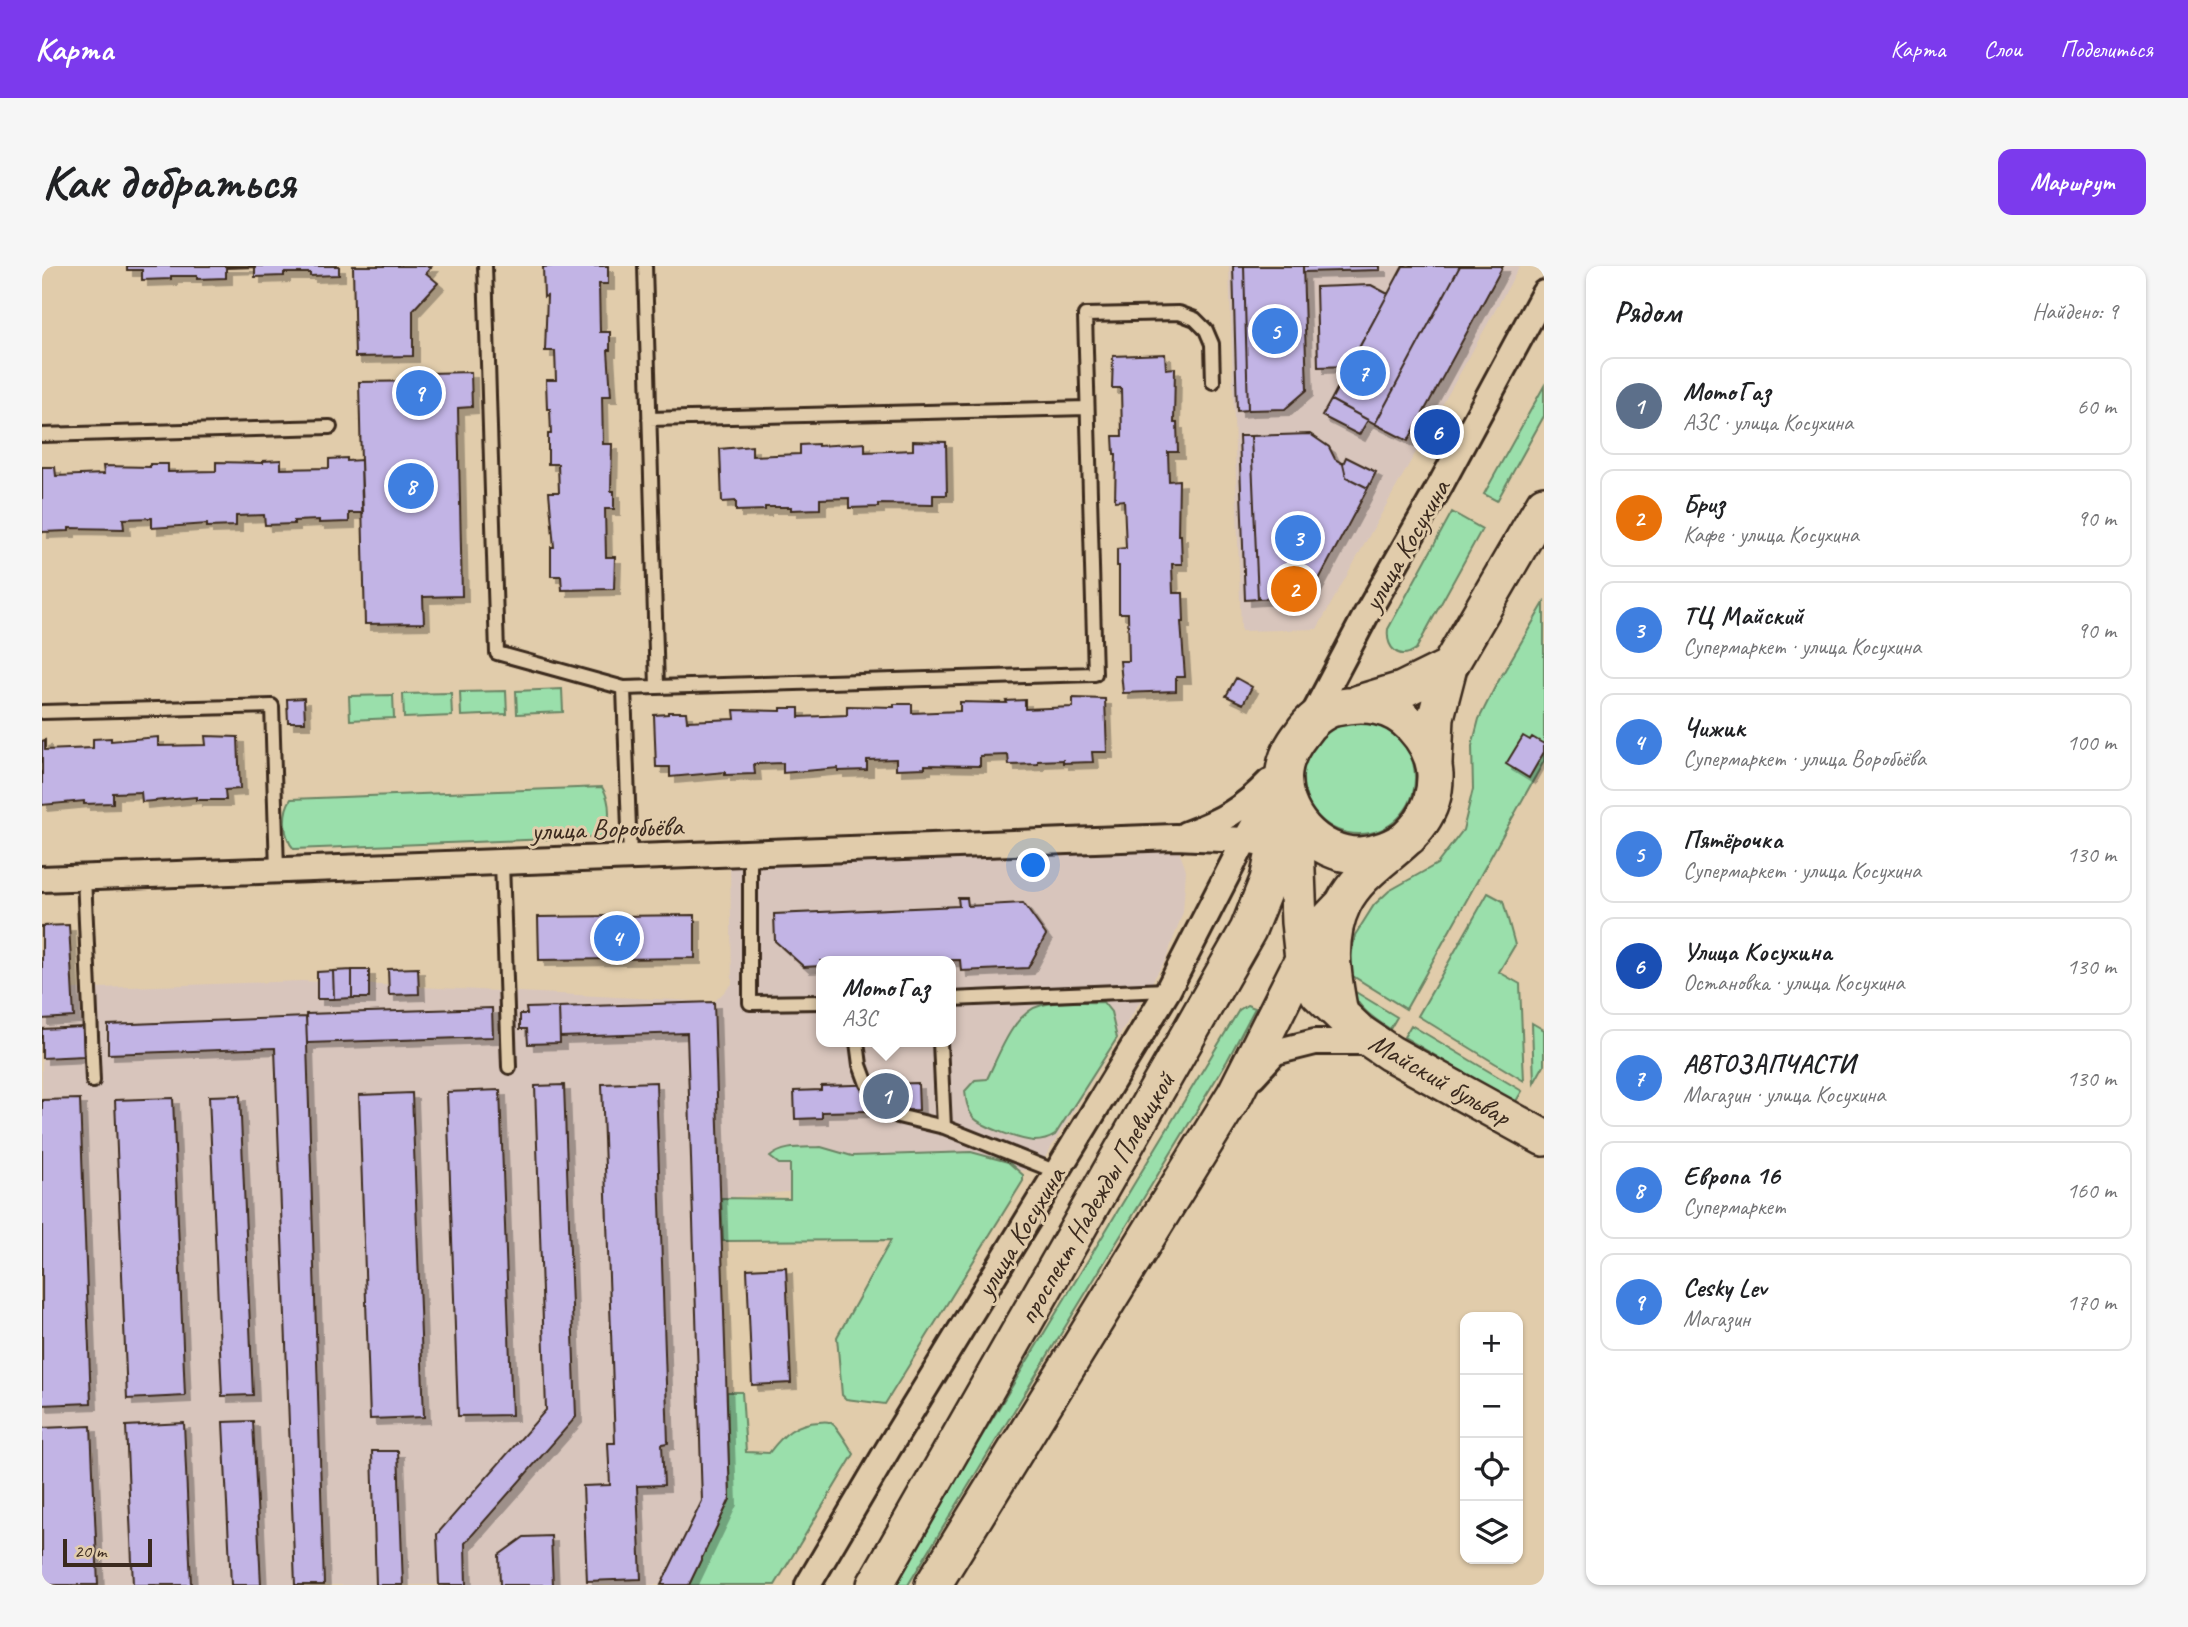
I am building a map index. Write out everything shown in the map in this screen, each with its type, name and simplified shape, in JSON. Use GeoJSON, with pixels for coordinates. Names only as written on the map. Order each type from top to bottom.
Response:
{"type":"FeatureCollection","features":[{"type":"Feature","properties":{"kind":"main road"},"geometry":{"type":"LineString","coordinates":[[933,1585],[1235,1094],[1323,925],[1343,904],[1361,878],[1409,837],[1427,815],[1435,789],[1436,717],[1449,667],[1542,513]]}},
{"type":"Feature","properties":{"kind":"main road"},"geometry":{"type":"LineString","coordinates":[[1303,960],[1285,799],[1330,709],[1402,690],[1449,667]]}},
{"type":"Feature","properties":{"kind":"main road"},"geometry":{"type":"LineString","coordinates":[[1356,704],[1382,707],[1406,719],[1424,738],[1434,763]]}},
{"type":"Feature","properties":{"kind":"main road"},"geometry":{"type":"LineString","coordinates":[[1285,799],[1313,839],[1336,852],[1359,855],[1385,851],[1409,837]]}},
{"type":"Feature","properties":{"kind":"main road","name":"проспект Надежды Плевицкой"},"geometry":{"type":"LineString","coordinates":[[875,1585],[1231,960],[1257,909],[1268,880],[1285,799]]}},
{"type":"Feature","properties":{"kind":"main road"},"geometry":{"type":"LineString","coordinates":[[1340,1013],[1333,975],[1333,936],[1343,904]]}},
{"type":"Feature","properties":{"kind":"main road","name":"Майский бульвар"},"geometry":{"type":"LineString","coordinates":[[1303,960],[1318,993],[1372,1042],[1544,1138]]}},
{"type":"Feature","properties":{"kind":"street","name":"улица Косухина"},"geometry":{"type":"LineString","coordinates":[[808,1585],[1168,990],[1228,876],[1285,799],[1366,615],[1441,484],[1544,293]]}},
{"type":"Feature","properties":{"kind":"street"},"geometry":{"type":"LineString","coordinates":[[1270,781],[1285,799],[1175,837],[1230,816],[1250,802],[1270,781]]}},
{"type":"Feature","properties":{"kind":"street","name":"улица Воробьёва"},"geometry":{"type":"LineString","coordinates":[[42,879],[1175,837]]}},
{"type":"Feature","properties":{"kind":"street"},"geometry":{"type":"LineString","coordinates":[[1235,1094],[1275,1052],[1315,1042],[1372,1042]]}},
{"type":"Feature","properties":{"kind":"lane"},"geometry":{"type":"LineString","coordinates":[[485,266],[497,653],[624,688],[1095,674],[1085,315],[1179,313],[1195,319],[1206,330],[1212,344],[1213,383]]}},
{"type":"Feature","properties":{"kind":"lane"},"geometry":{"type":"LineString","coordinates":[[645,266],[656,687]]}},
{"type":"Feature","properties":{"kind":"lane"},"geometry":{"type":"LineString","coordinates":[[649,419],[1087,408]]}},
{"type":"Feature","properties":{"kind":"lane"},"geometry":{"type":"LineString","coordinates":[[42,435],[330,427]]}},
{"type":"Feature","properties":{"kind":"lane"},"geometry":{"type":"LineString","coordinates":[[624,688],[630,857]]}},
{"type":"Feature","properties":{"kind":"lane"},"geometry":{"type":"LineString","coordinates":[[42,712],[272,706],[277,870]]}},
{"type":"Feature","properties":{"kind":"lane"},"geometry":{"type":"LineString","coordinates":[[750,853],[750,1003],[816,1002]]}},
{"type":"Feature","properties":{"kind":"lane"},"geometry":{"type":"LineString","coordinates":[[502,862],[509,1067]]}},
{"type":"Feature","properties":{"kind":"lane"},"geometry":{"type":"LineString","coordinates":[[84,877],[93,1081]]}},
{"type":"Feature","properties":{"kind":"lane"},"geometry":{"type":"LineString","coordinates":[[956,999],[1168,990]]}},
{"type":"Feature","properties":{"kind":"lane"},"geometry":{"type":"LineString","coordinates":[[858,1047],[866,1084]]}},
{"type":"Feature","properties":{"kind":"lane"},"geometry":{"type":"LineString","coordinates":[[940,1047],[944,1127]]}},
{"type":"Feature","properties":{"kind":"lane"},"geometry":{"type":"LineString","coordinates":[[886,1110],[898,1116],[944,1127],[1057,1172]]}},
{"type":"Feature","properties":{"kind":"shaded area"},"geometry":{"type":"Polygon","coordinates":[[[1229,266],[1520,266],[1317,629],[1241,631],[1229,266]]]}},
{"type":"Feature","properties":{"kind":"shaded area"},"geometry":{"type":"Polygon","coordinates":[[[1178,848],[1186,870],[1183,912],[1166,959],[1038,1169],[721,1198],[730,1499],[689,1585],[42,1585],[42,990],[302,981],[714,1002],[732,984],[730,866],[1178,848]]]}},
{"type":"Feature","properties":{"kind":"green space"},"geometry":{"type":"Polygon","coordinates":[[[1544,386],[1544,416],[1497,501],[1484,494],[1544,386]]]}},
{"type":"Feature","properties":{"kind":"green space"},"geometry":{"type":"Polygon","coordinates":[[[1452,512],[1482,529],[1416,649],[1410,653],[1399,653],[1391,647],[1388,629],[1452,512]]]}},
{"type":"Feature","properties":{"kind":"green space"},"geometry":{"type":"Polygon","coordinates":[[[1544,603],[1544,761],[1406,1009],[1348,973],[1355,935],[1374,905],[1389,891],[1437,864],[1463,830],[1473,789],[1472,746],[1479,719],[1544,603]]]}},
{"type":"Feature","properties":{"kind":"green space"},"geometry":{"type":"Polygon","coordinates":[[[562,689],[563,712],[517,714],[516,691],[562,689]]]}},
{"type":"Feature","properties":{"kind":"green space"},"geometry":{"type":"Polygon","coordinates":[[[506,691],[507,714],[461,716],[460,692],[506,691]]]}},
{"type":"Feature","properties":{"kind":"green space"},"geometry":{"type":"Polygon","coordinates":[[[451,693],[452,716],[404,718],[403,694],[451,693]]]}},
{"type":"Feature","properties":{"kind":"green space"},"geometry":{"type":"Polygon","coordinates":[[[393,695],[394,718],[350,720],[349,696],[393,695]]]}},
{"type":"Feature","properties":{"kind":"green space"},"geometry":{"type":"Polygon","coordinates":[[[1359,722],[1381,726],[1399,738],[1411,756],[1415,778],[1411,800],[1399,818],[1381,830],[1359,834],[1337,830],[1319,818],[1307,800],[1303,778],[1307,756],[1319,738],[1337,726],[1359,722]]]}},
{"type":"Feature","properties":{"kind":"green space"},"geometry":{"type":"Polygon","coordinates":[[[602,787],[609,813],[605,832],[601,837],[294,849],[286,831],[285,817],[291,799],[602,787]]]}},
{"type":"Feature","properties":{"kind":"green space"},"geometry":{"type":"Polygon","coordinates":[[[1488,893],[1503,901],[1515,945],[1499,972],[1520,984],[1524,1081],[1418,1016],[1488,893]]]}},
{"type":"Feature","properties":{"kind":"green space"},"geometry":{"type":"Polygon","coordinates":[[[1349,988],[1397,1017],[1390,1029],[1366,1012],[1349,988]]]}},
{"type":"Feature","properties":{"kind":"green space"},"geometry":{"type":"Polygon","coordinates":[[[1103,1002],[1111,1012],[1117,1038],[1055,1135],[1042,1140],[1028,1140],[993,1129],[973,1117],[968,1108],[965,1091],[975,1080],[987,1079],[1008,1036],[1023,1016],[1032,1009],[1049,1003],[1103,1002]]]}},
{"type":"Feature","properties":{"kind":"green space"},"geometry":{"type":"Polygon","coordinates":[[[1247,1005],[1255,1008],[1227,1061],[908,1585],[892,1585],[1239,1010],[1247,1005]]]}},
{"type":"Feature","properties":{"kind":"green space"},"geometry":{"type":"Polygon","coordinates":[[[1532,1023],[1544,1030],[1544,1065],[1534,1083],[1532,1023]]]}},
{"type":"Feature","properties":{"kind":"green space"},"geometry":{"type":"Polygon","coordinates":[[[1411,1025],[1522,1091],[1515,1103],[1404,1037],[1411,1025]]]}},
{"type":"Feature","properties":{"kind":"green space"},"geometry":{"type":"Polygon","coordinates":[[[821,1147],[852,1156],[971,1152],[1008,1162],[1023,1175],[1023,1181],[885,1404],[846,1399],[842,1395],[837,1337],[891,1240],[723,1241],[721,1198],[790,1199],[790,1164],[779,1164],[770,1157],[788,1149],[821,1147]]]}},
{"type":"Feature","properties":{"kind":"green space"},"geometry":{"type":"Polygon","coordinates":[[[727,1392],[742,1392],[746,1452],[769,1453],[779,1440],[797,1427],[826,1422],[835,1426],[854,1454],[775,1585],[689,1585],[730,1499],[727,1392]]]}},
{"type":"Feature","properties":{"kind":"building"},"geometry":{"type":"Polygon","coordinates":[[[127,266],[339,266],[339,275],[284,273],[284,276],[255,277],[255,267],[226,268],[226,278],[171,276],[171,279],[142,280],[142,270],[127,270],[127,266]]]}},
{"type":"Feature","properties":{"kind":"building"},"geometry":{"type":"Polygon","coordinates":[[[353,266],[432,266],[426,273],[438,283],[413,310],[413,356],[355,357],[353,266]]]}},
{"type":"Feature","properties":{"kind":"building"},"geometry":{"type":"Polygon","coordinates":[[[608,266],[608,284],[599,284],[600,332],[610,332],[608,350],[611,396],[602,396],[603,444],[612,444],[611,491],[614,491],[614,509],[605,509],[606,557],[615,557],[614,589],[562,590],[561,576],[551,576],[551,547],[554,547],[549,492],[559,492],[558,464],[548,464],[548,434],[551,434],[546,380],[556,380],[555,351],[545,351],[547,296],[544,297],[543,267],[608,266]]]}},
{"type":"Feature","properties":{"kind":"building"},"geometry":{"type":"Polygon","coordinates":[[[1233,266],[1244,266],[1248,410],[1237,411],[1233,266]]]}},
{"type":"Feature","properties":{"kind":"building"},"geometry":{"type":"Polygon","coordinates":[[[1244,266],[1303,266],[1307,390],[1285,409],[1248,410],[1244,266]]]}},
{"type":"Feature","properties":{"kind":"building"},"geometry":{"type":"Polygon","coordinates":[[[1303,266],[1380,266],[1380,270],[1303,272],[1303,266]]]}},
{"type":"Feature","properties":{"kind":"building"},"geometry":{"type":"Polygon","coordinates":[[[1403,266],[1460,266],[1375,424],[1331,400],[1403,266]]]}},
{"type":"Feature","properties":{"kind":"building"},"geometry":{"type":"Polygon","coordinates":[[[1460,266],[1503,266],[1408,441],[1375,424],[1460,266]]]}},
{"type":"Feature","properties":{"kind":"building"},"geometry":{"type":"Polygon","coordinates":[[[1371,285],[1388,294],[1349,366],[1318,367],[1316,287],[1371,285]]]}},
{"type":"Feature","properties":{"kind":"building"},"geometry":{"type":"Polygon","coordinates":[[[1165,354],[1166,369],[1175,368],[1174,423],[1177,423],[1178,452],[1168,452],[1169,481],[1179,480],[1178,535],[1181,535],[1182,564],[1172,564],[1173,593],[1183,593],[1184,622],[1181,622],[1185,677],[1176,677],[1176,691],[1123,693],[1120,661],[1129,661],[1128,613],[1119,613],[1117,549],[1126,548],[1124,500],[1115,501],[1116,454],[1113,436],[1122,436],[1121,388],[1112,388],[1113,356],[1165,354]]]}},
{"type":"Feature","properties":{"kind":"building"},"geometry":{"type":"Polygon","coordinates":[[[471,372],[472,407],[458,408],[462,596],[423,597],[424,623],[365,624],[359,382],[429,381],[429,373],[471,372]]]}},
{"type":"Feature","properties":{"kind":"building"},"geometry":{"type":"Polygon","coordinates":[[[1331,400],[1368,420],[1359,435],[1322,416],[1331,400]]]}},
{"type":"Feature","properties":{"kind":"building"},"geometry":{"type":"Polygon","coordinates":[[[1310,434],[1329,447],[1335,459],[1343,464],[1346,477],[1368,488],[1309,598],[1290,588],[1290,598],[1258,599],[1251,436],[1310,434]]]}},
{"type":"Feature","properties":{"kind":"building"},"geometry":{"type":"Polygon","coordinates":[[[1239,436],[1251,436],[1258,599],[1245,600],[1239,436]]]}},
{"type":"Feature","properties":{"kind":"building"},"geometry":{"type":"Polygon","coordinates":[[[913,441],[946,442],[947,495],[933,495],[933,505],[878,504],[878,507],[849,508],[849,498],[820,499],[820,509],[765,507],[765,510],[736,511],[736,501],[722,502],[720,449],[752,446],[752,456],[800,454],[800,445],[865,443],[865,452],[913,450],[913,441]]]}},
{"type":"Feature","properties":{"kind":"building"},"geometry":{"type":"Polygon","coordinates":[[[1346,457],[1376,472],[1368,488],[1346,477],[1343,464],[1346,457]]]}},
{"type":"Feature","properties":{"kind":"building"},"geometry":{"type":"Polygon","coordinates":[[[347,458],[347,461],[361,460],[363,513],[349,513],[349,522],[319,523],[319,520],[265,525],[264,515],[236,516],[236,526],[207,527],[207,524],[152,528],[152,518],[123,519],[124,529],[69,528],[69,531],[42,532],[42,467],[55,467],[56,476],[104,474],[103,466],[150,467],[150,464],[168,464],[168,472],[216,471],[216,462],[263,463],[281,460],[281,469],[329,468],[329,459],[347,458]]]}},
{"type":"Feature","properties":{"kind":"building"},"geometry":{"type":"Polygon","coordinates":[[[1236,678],[1252,687],[1243,704],[1226,696],[1236,678]]]}},
{"type":"Feature","properties":{"kind":"building"},"geometry":{"type":"Polygon","coordinates":[[[304,698],[305,722],[288,722],[287,699],[304,698]]]}},
{"type":"Feature","properties":{"kind":"building"},"geometry":{"type":"Polygon","coordinates":[[[1073,698],[1105,699],[1107,752],[1092,752],[1093,762],[1063,763],[1063,760],[1009,765],[1008,755],[980,756],[980,766],[925,765],[925,768],[896,769],[896,759],[867,760],[867,770],[838,771],[838,768],[783,773],[783,763],[754,764],[755,774],[725,775],[725,772],[670,777],[670,767],[656,767],[654,715],[668,712],[686,712],[687,721],[735,719],[734,710],[781,711],[781,708],[799,708],[799,717],[847,715],[847,706],[894,707],[894,704],[912,704],[912,713],[960,711],[960,702],[1007,703],[1006,701],[1025,700],[1025,709],[1073,707],[1073,698]]]}},
{"type":"Feature","properties":{"kind":"building"},"geometry":{"type":"Polygon","coordinates":[[[205,736],[238,737],[240,789],[225,790],[226,800],[196,800],[196,797],[142,802],[141,792],[113,793],[113,803],[84,804],[84,801],[42,805],[42,741],[45,740],[45,750],[93,748],[93,739],[111,738],[111,741],[158,737],[158,746],[206,745],[205,736]]]}},
{"type":"Feature","properties":{"kind":"building"},"geometry":{"type":"Polygon","coordinates":[[[1523,736],[1530,740],[1532,737],[1544,744],[1544,752],[1529,778],[1506,764],[1523,736]]]}},
{"type":"Feature","properties":{"kind":"building"},"geometry":{"type":"Polygon","coordinates":[[[958,898],[967,898],[968,906],[1023,903],[1046,935],[1028,968],[961,971],[960,960],[956,960],[956,956],[816,956],[816,966],[804,967],[775,941],[774,914],[959,906],[958,898]]]}},
{"type":"Feature","properties":{"kind":"building"},"geometry":{"type":"Polygon","coordinates":[[[695,915],[695,958],[539,960],[538,917],[695,915]]]}},
{"type":"Feature","properties":{"kind":"building"},"geometry":{"type":"Polygon","coordinates":[[[69,925],[74,1017],[42,1019],[42,926],[69,925]]]}},
{"type":"Feature","properties":{"kind":"building"},"geometry":{"type":"Polygon","coordinates":[[[418,968],[419,994],[389,995],[388,969],[418,968]]]}},
{"type":"Feature","properties":{"kind":"building"},"geometry":{"type":"Polygon","coordinates":[[[352,970],[369,970],[369,998],[352,998],[352,970]]]}},
{"type":"Feature","properties":{"kind":"building"},"geometry":{"type":"Polygon","coordinates":[[[352,970],[352,998],[334,999],[333,971],[352,970]]]}},
{"type":"Feature","properties":{"kind":"building"},"geometry":{"type":"Polygon","coordinates":[[[333,971],[334,999],[317,999],[317,972],[333,971]]]}},
{"type":"Feature","properties":{"kind":"building"},"geometry":{"type":"Polygon","coordinates":[[[714,1002],[730,1499],[689,1585],[661,1585],[702,1501],[687,1033],[560,1037],[559,1007],[714,1002]]]}},
{"type":"Feature","properties":{"kind":"building"},"geometry":{"type":"Polygon","coordinates":[[[559,1007],[560,1043],[528,1044],[527,1029],[520,1029],[520,1014],[527,1014],[526,1008],[559,1007]]]}},
{"type":"Feature","properties":{"kind":"building"},"geometry":{"type":"Polygon","coordinates":[[[492,1008],[493,1037],[307,1043],[306,1014],[492,1008]]]}},
{"type":"Feature","properties":{"kind":"building"},"geometry":{"type":"Polygon","coordinates":[[[306,1017],[324,1585],[295,1585],[275,1048],[108,1054],[108,1025],[306,1017]]]}},
{"type":"Feature","properties":{"kind":"building"},"geometry":{"type":"Polygon","coordinates":[[[83,1027],[84,1056],[42,1058],[42,1029],[83,1027]]]}},
{"type":"Feature","properties":{"kind":"building"},"geometry":{"type":"Polygon","coordinates":[[[656,1082],[668,1443],[662,1444],[664,1485],[637,1486],[641,1579],[587,1581],[583,1486],[610,1485],[608,1443],[615,1443],[602,1084],[656,1082]]]}},
{"type":"Feature","properties":{"kind":"building"},"geometry":{"type":"Polygon","coordinates":[[[918,1083],[919,1110],[822,1112],[822,1118],[795,1119],[794,1091],[821,1090],[821,1086],[918,1083]]]}},
{"type":"Feature","properties":{"kind":"building"},"geometry":{"type":"Polygon","coordinates":[[[564,1085],[576,1417],[465,1543],[466,1585],[439,1585],[437,1534],[546,1410],[535,1086],[564,1085]]]}},
{"type":"Feature","properties":{"kind":"building"},"geometry":{"type":"Polygon","coordinates":[[[500,1090],[512,1415],[458,1416],[447,1092],[500,1090]]]}},
{"type":"Feature","properties":{"kind":"building"},"geometry":{"type":"Polygon","coordinates":[[[412,1093],[424,1417],[370,1419],[359,1095],[412,1093]]]}},
{"type":"Feature","properties":{"kind":"building"},"geometry":{"type":"Polygon","coordinates":[[[240,1095],[253,1395],[222,1396],[209,1096],[240,1095]]]}},
{"type":"Feature","properties":{"kind":"building"},"geometry":{"type":"Polygon","coordinates":[[[173,1098],[185,1396],[127,1399],[115,1100],[173,1098]]]}},
{"type":"Feature","properties":{"kind":"building"},"geometry":{"type":"Polygon","coordinates":[[[80,1099],[91,1403],[42,1405],[42,1100],[80,1099]]]}},
{"type":"Feature","properties":{"kind":"building"},"geometry":{"type":"Polygon","coordinates":[[[786,1267],[791,1383],[752,1385],[747,1269],[786,1267]]]}},
{"type":"Feature","properties":{"kind":"building"},"geometry":{"type":"Polygon","coordinates":[[[253,1421],[261,1585],[231,1585],[223,1422],[253,1421]]]}},
{"type":"Feature","properties":{"kind":"building"},"geometry":{"type":"Polygon","coordinates":[[[184,1423],[191,1585],[133,1585],[126,1426],[184,1423]]]}},
{"type":"Feature","properties":{"kind":"building"},"geometry":{"type":"Polygon","coordinates":[[[91,1426],[98,1585],[42,1585],[42,1428],[91,1426]]]}},
{"type":"Feature","properties":{"kind":"building"},"geometry":{"type":"Polygon","coordinates":[[[372,1451],[398,1451],[403,1585],[376,1585],[372,1451]]]}},
{"type":"Feature","properties":{"kind":"building"},"geometry":{"type":"Polygon","coordinates":[[[551,1536],[553,1585],[500,1585],[499,1555],[524,1537],[551,1536]]]}},
{"type":"Feature","properties":{"kind":"place","name":"Пятёрочка"},"geometry":{"type":"Point","coordinates":[1275,331]}},
{"type":"Feature","properties":{"kind":"place","name":"АВТОЗАПЧАСТИ"},"geometry":{"type":"Point","coordinates":[1363,373]}},
{"type":"Feature","properties":{"kind":"place","name":"Cesky Lev"},"geometry":{"type":"Point","coordinates":[419,393]}},
{"type":"Feature","properties":{"kind":"place","name":"Улица Косухина"},"geometry":{"type":"Point","coordinates":[1437,432]}},
{"type":"Feature","properties":{"kind":"place","name":"Европа 16"},"geometry":{"type":"Point","coordinates":[411,486]}},
{"type":"Feature","properties":{"kind":"place","name":"ТЦ Майский"},"geometry":{"type":"Point","coordinates":[1298,538]}},
{"type":"Feature","properties":{"kind":"place","name":"Бриз"},"geometry":{"type":"Point","coordinates":[1294,589]}},
{"type":"Feature","properties":{"kind":"place","name":"Чижик"},"geometry":{"type":"Point","coordinates":[617,938]}},
{"type":"Feature","properties":{"kind":"place","name":"МотоГаз"},"geometry":{"type":"Point","coordinates":[886,1096]}}]}
